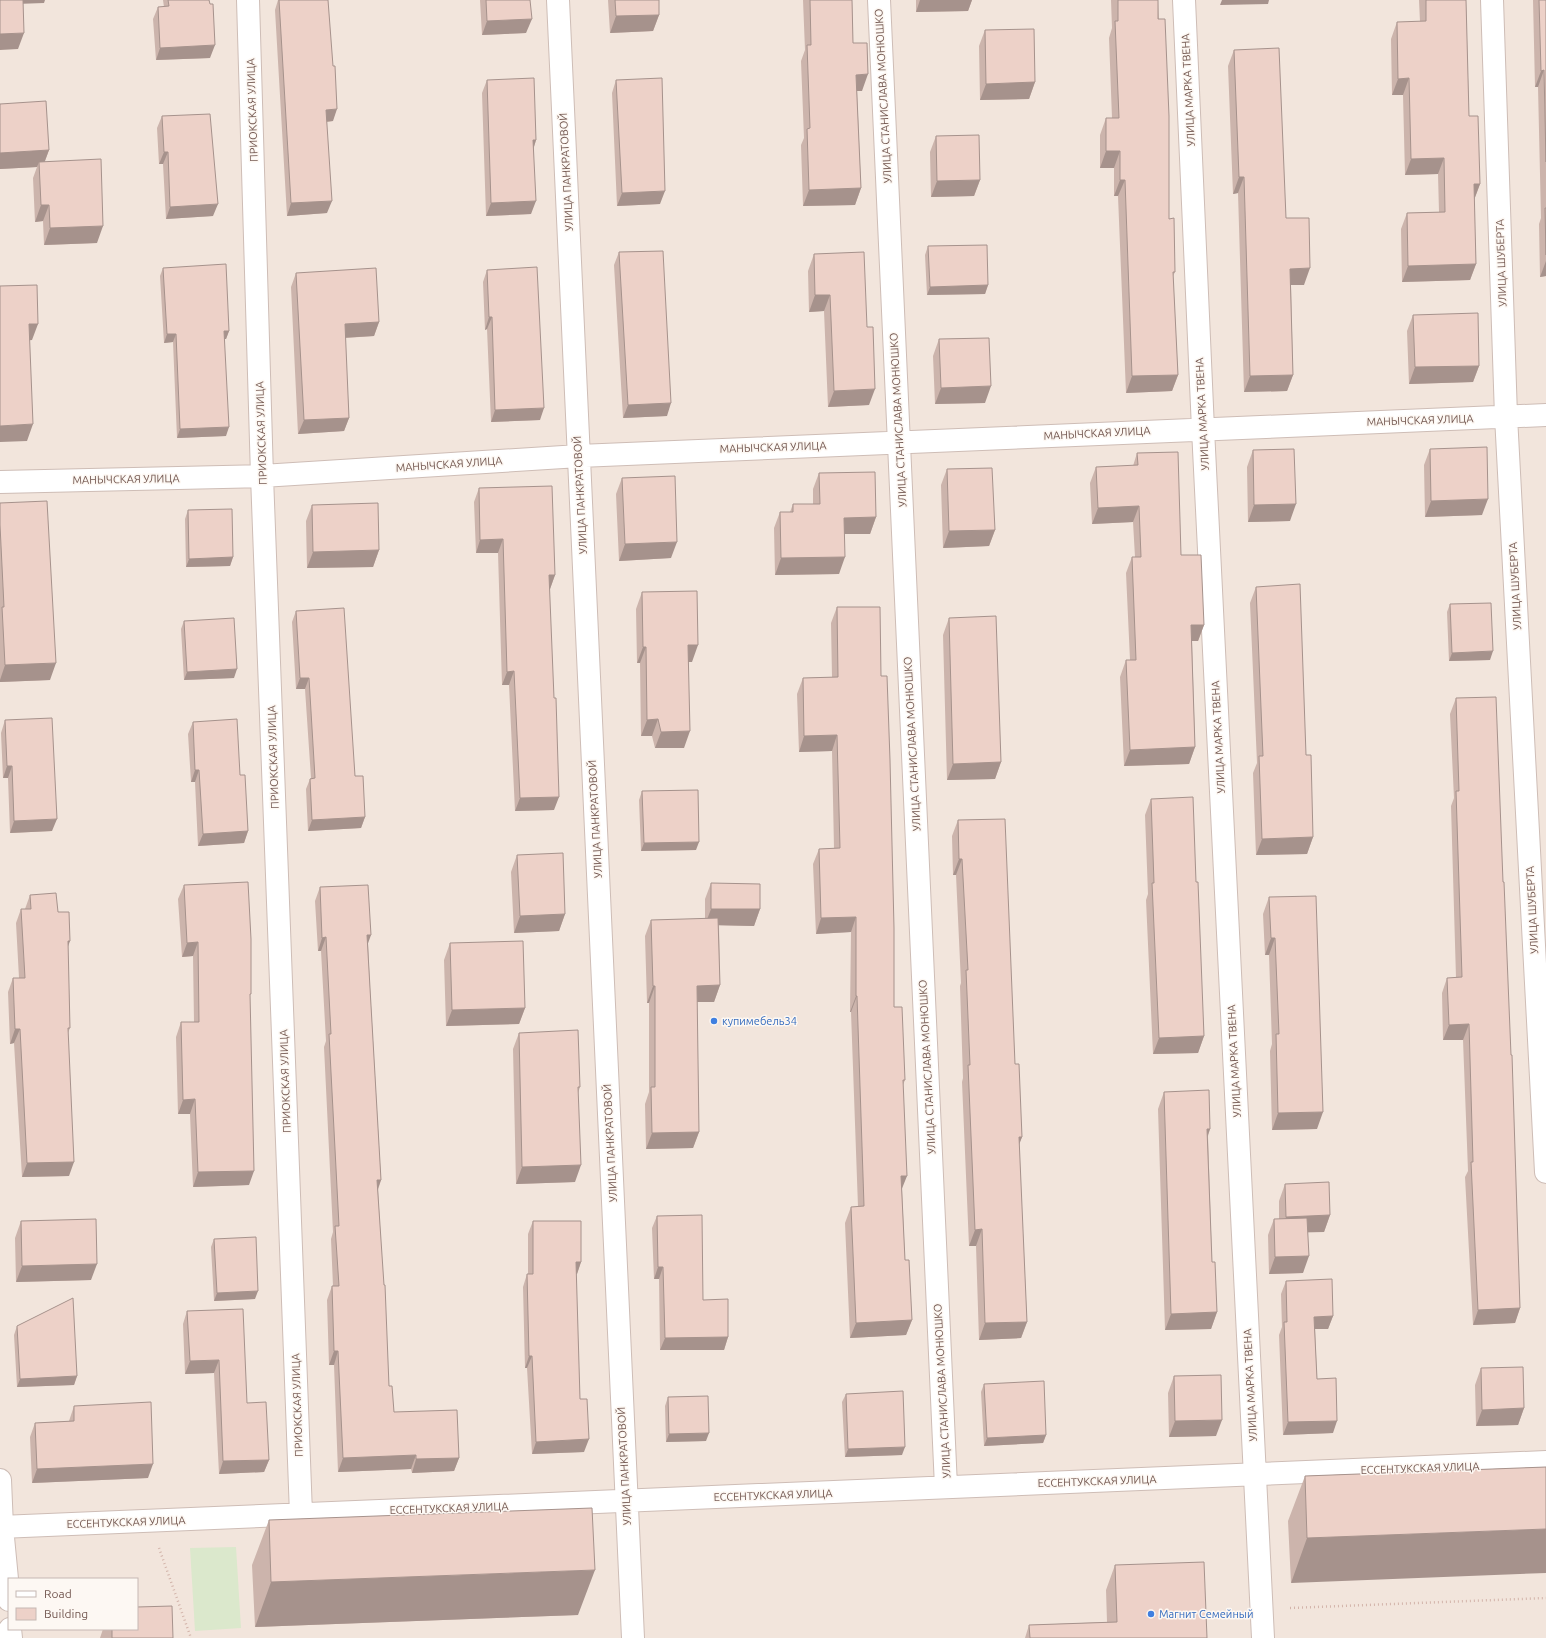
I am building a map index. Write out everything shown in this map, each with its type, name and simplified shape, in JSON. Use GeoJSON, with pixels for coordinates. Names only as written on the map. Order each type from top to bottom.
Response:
{"type":"FeatureCollection","features":[{"type":"Feature","properties":{"kind":"street","name":"ПРИОКСКАЯ УЛИЦА"},"geometry":{"type":"LineString","coordinates":[[248,0],[262,476],[301,1514]]}},
{"type":"Feature","properties":{"kind":"street","name":"УЛИЦА ПАНКРАТОВОЙ"},"geometry":{"type":"LineString","coordinates":[[558,0],[633,1638]]}},
{"type":"Feature","properties":{"kind":"street","name":"УЛИЦА СТАНИСЛАВА МОНЮШКО"},"geometry":{"type":"LineString","coordinates":[[879,0],[946,1487]]}},
{"type":"Feature","properties":{"kind":"street","name":"УЛИЦА МАРКА ТВЕНА"},"geometry":{"type":"LineString","coordinates":[[1184,0],[1202,429],[1262,1638]]}},
{"type":"Feature","properties":{"kind":"street","name":"УЛИЦА ШУБЕРТА"},"geometry":{"type":"LineString","coordinates":[[1492,0],[1506,416],[1546,1172]]}},
{"type":"Feature","properties":{"kind":"street","name":"МАНЫЧСКАЯ УЛИЦА"},"geometry":{"type":"LineString","coordinates":[[0,482],[262,476],[578,456],[1546,415]]}},
{"type":"Feature","properties":{"kind":"street","name":"ЕССЕНТУКСКАЯ УЛИЦА"},"geometry":{"type":"LineString","coordinates":[[1,1527],[1546,1462]]}},
{"type":"Feature","properties":{"kind":"street"},"geometry":{"type":"LineString","coordinates":[[0,1480],[4,1573],[8,1595]]}},
{"type":"Feature","properties":{"kind":"path"},"geometry":{"type":"LineString","coordinates":[[150,1521],[191,1638]]}},
{"type":"Feature","properties":{"kind":"path"},"geometry":{"type":"LineString","coordinates":[[1289,1608],[1546,1598]]}},
{"type":"Feature","properties":{"kind":"shaded area"},"geometry":{"type":"Polygon","coordinates":[[[0,0],[1546,0],[1546,1638],[0,1638],[0,0]]]}},
{"type":"Feature","properties":{"kind":"green space"},"geometry":{"type":"Polygon","coordinates":[[[236,1547],[241,1628],[195,1631],[190,1548],[236,1547]]]}},
{"type":"Feature","properties":{"kind":"building"},"geometry":{"type":"Polygon","coordinates":[[[0,0],[23,0],[24,33],[0,34],[0,0]]]}},
{"type":"Feature","properties":{"kind":"building"},"geometry":{"type":"Polygon","coordinates":[[[168,0],[209,0],[210,4],[213,4],[215,45],[160,48],[158,7],[169,6],[168,0]]]}},
{"type":"Feature","properties":{"kind":"building"},"geometry":{"type":"Polygon","coordinates":[[[279,0],[328,0],[333,66],[335,66],[337,109],[326,110],[332,201],[291,203],[279,0]]]}},
{"type":"Feature","properties":{"kind":"building"},"geometry":{"type":"Polygon","coordinates":[[[486,0],[530,0],[532,19],[487,21],[486,0]]]}},
{"type":"Feature","properties":{"kind":"building"},"geometry":{"type":"Polygon","coordinates":[[[615,0],[659,0],[659,15],[616,16],[615,0]]]}},
{"type":"Feature","properties":{"kind":"building"},"geometry":{"type":"Polygon","coordinates":[[[810,0],[852,0],[853,43],[867,43],[868,74],[856,75],[861,188],[809,190],[807,129],[810,128],[807,45],[811,45],[810,0]]]}},
{"type":"Feature","properties":{"kind":"building"},"geometry":{"type":"Polygon","coordinates":[[[1118,0],[1158,0],[1158,19],[1165,19],[1169,116],[1169,219],[1174,218],[1175,272],[1173,272],[1178,375],[1132,376],[1125,180],[1120,180],[1120,151],[1106,151],[1106,118],[1119,118],[1115,21],[1118,21],[1118,0]]]}},
{"type":"Feature","properties":{"kind":"building"},"geometry":{"type":"Polygon","coordinates":[[[1426,0],[1466,0],[1469,116],[1478,116],[1480,184],[1474,184],[1476,264],[1408,266],[1407,213],[1445,212],[1444,158],[1411,159],[1409,78],[1398,79],[1397,22],[1426,21],[1426,0]]]}},
{"type":"Feature","properties":{"kind":"building"},"geometry":{"type":"Polygon","coordinates":[[[1539,0],[1546,0],[1546,162],[1544,70],[1541,71],[1539,0]]]}},
{"type":"Feature","properties":{"kind":"building"},"geometry":{"type":"Polygon","coordinates":[[[1034,29],[1035,82],[986,84],[985,30],[1034,29]]]}},
{"type":"Feature","properties":{"kind":"building"},"geometry":{"type":"Polygon","coordinates":[[[1279,48],[1286,218],[1309,218],[1310,268],[1290,269],[1293,375],[1250,376],[1244,177],[1239,177],[1234,50],[1279,48]]]}},
{"type":"Feature","properties":{"kind":"building"},"geometry":{"type":"Polygon","coordinates":[[[534,78],[536,140],[533,140],[536,201],[491,203],[487,80],[534,78]]]}},
{"type":"Feature","properties":{"kind":"building"},"geometry":{"type":"Polygon","coordinates":[[[662,78],[665,191],[622,193],[616,80],[662,78]]]}},
{"type":"Feature","properties":{"kind":"building"},"geometry":{"type":"Polygon","coordinates":[[[46,101],[49,150],[0,153],[0,104],[46,101]]]}},
{"type":"Feature","properties":{"kind":"building"},"geometry":{"type":"Polygon","coordinates":[[[210,114],[218,204],[170,207],[168,152],[164,152],[162,116],[210,114]]]}},
{"type":"Feature","properties":{"kind":"building"},"geometry":{"type":"Polygon","coordinates":[[[979,135],[980,180],[937,181],[936,136],[979,135]]]}},
{"type":"Feature","properties":{"kind":"building"},"geometry":{"type":"Polygon","coordinates":[[[101,159],[103,226],[50,228],[49,205],[41,205],[39,162],[101,159]]]}},
{"type":"Feature","properties":{"kind":"building"},"geometry":{"type":"Polygon","coordinates":[[[1545,208],[1546,208],[1546,255],[1545,208]]]}},
{"type":"Feature","properties":{"kind":"building"},"geometry":{"type":"Polygon","coordinates":[[[987,245],[988,285],[930,287],[928,246],[987,245]]]}},
{"type":"Feature","properties":{"kind":"building"},"geometry":{"type":"Polygon","coordinates":[[[663,251],[671,403],[628,405],[619,252],[663,251]]]}},
{"type":"Feature","properties":{"kind":"building"},"geometry":{"type":"Polygon","coordinates":[[[864,252],[867,327],[873,327],[875,389],[834,391],[830,295],[815,295],[814,254],[864,252]]]}},
{"type":"Feature","properties":{"kind":"building"},"geometry":{"type":"Polygon","coordinates":[[[226,264],[229,331],[224,331],[229,427],[180,429],[176,334],[167,334],[163,268],[226,264]]]}},
{"type":"Feature","properties":{"kind":"building"},"geometry":{"type":"Polygon","coordinates":[[[537,267],[544,408],[495,410],[492,317],[489,317],[487,270],[537,267]]]}},
{"type":"Feature","properties":{"kind":"building"},"geometry":{"type":"Polygon","coordinates":[[[376,268],[379,322],[345,324],[349,418],[304,420],[296,273],[376,268]]]}},
{"type":"Feature","properties":{"kind":"building"},"geometry":{"type":"Polygon","coordinates":[[[37,285],[38,324],[29,324],[33,424],[0,426],[0,286],[37,285]]]}},
{"type":"Feature","properties":{"kind":"building"},"geometry":{"type":"Polygon","coordinates":[[[1478,313],[1479,366],[1415,367],[1413,315],[1478,313]]]}},
{"type":"Feature","properties":{"kind":"building"},"geometry":{"type":"Polygon","coordinates":[[[989,338],[991,386],[941,388],[939,339],[989,338]]]}},
{"type":"Feature","properties":{"kind":"building"},"geometry":{"type":"Polygon","coordinates":[[[1487,447],[1488,499],[1431,501],[1430,449],[1487,447]]]}},
{"type":"Feature","properties":{"kind":"building"},"geometry":{"type":"Polygon","coordinates":[[[1294,449],[1296,504],[1254,505],[1253,450],[1294,449]]]}},
{"type":"Feature","properties":{"kind":"building"},"geometry":{"type":"Polygon","coordinates":[[[1178,452],[1181,555],[1201,555],[1204,625],[1191,625],[1195,747],[1130,750],[1126,660],[1136,660],[1132,557],[1141,557],[1139,506],[1098,508],[1096,467],[1138,465],[1137,453],[1178,452]]]}},
{"type":"Feature","properties":{"kind":"building"},"geometry":{"type":"Polygon","coordinates":[[[992,468],[995,530],[949,531],[947,469],[992,468]]]}},
{"type":"Feature","properties":{"kind":"building"},"geometry":{"type":"Polygon","coordinates":[[[875,472],[876,517],[844,518],[845,557],[781,558],[780,512],[793,512],[793,504],[820,504],[819,473],[875,472]]]}},
{"type":"Feature","properties":{"kind":"building"},"geometry":{"type":"Polygon","coordinates":[[[675,476],[677,542],[625,544],[622,478],[675,476]]]}},
{"type":"Feature","properties":{"kind":"building"},"geometry":{"type":"Polygon","coordinates":[[[552,486],[555,575],[549,575],[554,698],[556,698],[559,797],[520,798],[514,671],[507,672],[503,539],[480,540],[479,488],[552,486]]]}},
{"type":"Feature","properties":{"kind":"building"},"geometry":{"type":"Polygon","coordinates":[[[47,501],[56,663],[5,665],[2,607],[4,607],[0,503],[47,501]]]}},
{"type":"Feature","properties":{"kind":"building"},"geometry":{"type":"Polygon","coordinates":[[[378,503],[379,550],[313,552],[312,505],[378,503]]]}},
{"type":"Feature","properties":{"kind":"building"},"geometry":{"type":"Polygon","coordinates":[[[232,509],[233,557],[189,559],[188,510],[232,509]]]}},
{"type":"Feature","properties":{"kind":"building"},"geometry":{"type":"Polygon","coordinates":[[[1300,584],[1306,755],[1311,755],[1313,837],[1262,839],[1259,756],[1263,756],[1256,587],[1300,584]]]}},
{"type":"Feature","properties":{"kind":"building"},"geometry":{"type":"Polygon","coordinates":[[[697,591],[698,645],[688,645],[690,731],[661,732],[658,719],[647,720],[646,647],[643,647],[642,592],[697,591]]]}},
{"type":"Feature","properties":{"kind":"building"},"geometry":{"type":"Polygon","coordinates":[[[1491,603],[1493,651],[1452,653],[1450,604],[1491,603]]]}},
{"type":"Feature","properties":{"kind":"building"},"geometry":{"type":"Polygon","coordinates":[[[837,607],[880,607],[881,676],[887,676],[890,760],[894,928],[894,1007],[902,1007],[905,1080],[903,1080],[907,1176],[901,1176],[905,1260],[909,1260],[912,1320],[856,1323],[851,1207],[864,1206],[856,996],[856,917],[821,918],[819,849],[840,848],[837,735],[804,736],[803,678],[838,677],[837,607]]]}},
{"type":"Feature","properties":{"kind":"building"},"geometry":{"type":"Polygon","coordinates":[[[344,608],[355,776],[363,776],[365,817],[312,820],[310,779],[315,778],[309,678],[300,678],[296,611],[344,608]]]}},
{"type":"Feature","properties":{"kind":"building"},"geometry":{"type":"Polygon","coordinates":[[[996,616],[1001,762],[953,764],[949,618],[996,616]]]}},
{"type":"Feature","properties":{"kind":"building"},"geometry":{"type":"Polygon","coordinates":[[[234,618],[237,669],[187,672],[184,621],[234,618]]]}},
{"type":"Feature","properties":{"kind":"building"},"geometry":{"type":"Polygon","coordinates":[[[1496,697],[1503,882],[1512,1055],[1520,1308],[1478,1310],[1471,1162],[1473,1162],[1469,1024],[1449,1025],[1447,978],[1462,977],[1456,791],[1459,791],[1456,698],[1496,697]]]}},
{"type":"Feature","properties":{"kind":"building"},"geometry":{"type":"Polygon","coordinates":[[[52,718],[57,819],[14,821],[12,766],[7,766],[5,720],[52,718]]]}},
{"type":"Feature","properties":{"kind":"building"},"geometry":{"type":"Polygon","coordinates":[[[237,719],[240,775],[245,775],[248,831],[203,834],[199,770],[195,770],[193,722],[237,719]]]}},
{"type":"Feature","properties":{"kind":"building"},"geometry":{"type":"Polygon","coordinates":[[[698,790],[699,842],[644,843],[642,791],[698,790]]]}},
{"type":"Feature","properties":{"kind":"building"},"geometry":{"type":"Polygon","coordinates":[[[1193,797],[1204,1036],[1159,1038],[1152,883],[1154,883],[1151,799],[1193,797]]]}},
{"type":"Feature","properties":{"kind":"building"},"geometry":{"type":"Polygon","coordinates":[[[1005,819],[1015,1064],[1019,1064],[1022,1137],[1019,1137],[1027,1322],[985,1323],[982,1229],[975,1230],[968,1065],[970,1065],[966,970],[968,970],[962,859],[959,859],[958,820],[1005,819]]]}},
{"type":"Feature","properties":{"kind":"building"},"geometry":{"type":"Polygon","coordinates":[[[563,853],[565,914],[520,916],[517,855],[563,853]]]}},
{"type":"Feature","properties":{"kind":"building"},"geometry":{"type":"Polygon","coordinates":[[[248,882],[251,939],[250,994],[254,1171],[198,1172],[195,1099],[183,1100],[181,1022],[199,1022],[198,942],[187,943],[184,885],[248,882]]]}},
{"type":"Feature","properties":{"kind":"building"},"geometry":{"type":"Polygon","coordinates":[[[711,883],[760,884],[760,909],[711,909],[711,883]]]}},
{"type":"Feature","properties":{"kind":"building"},"geometry":{"type":"Polygon","coordinates":[[[368,885],[371,935],[367,935],[381,1180],[377,1180],[385,1285],[389,1386],[392,1386],[394,1412],[457,1410],[459,1458],[416,1459],[416,1455],[343,1458],[338,1351],[334,1351],[332,1286],[339,1286],[335,1226],[339,1226],[329,1034],[331,1034],[326,937],[322,938],[320,887],[368,885]]]}},
{"type":"Feature","properties":{"kind":"building"},"geometry":{"type":"Polygon","coordinates":[[[56,893],[58,912],[69,912],[70,941],[68,941],[70,1028],[68,1028],[74,1162],[27,1163],[20,1029],[15,1029],[13,978],[25,978],[21,909],[31,909],[30,895],[56,893]]]}},
{"type":"Feature","properties":{"kind":"building"},"geometry":{"type":"Polygon","coordinates":[[[1316,896],[1323,1112],[1278,1113],[1276,1034],[1279,1034],[1275,938],[1271,938],[1269,897],[1316,896]]]}},
{"type":"Feature","properties":{"kind":"building"},"geometry":{"type":"Polygon","coordinates":[[[718,918],[720,985],[697,986],[699,1132],[652,1133],[651,1087],[655,1087],[655,986],[653,986],[651,920],[718,918]]]}},
{"type":"Feature","properties":{"kind":"building"},"geometry":{"type":"Polygon","coordinates":[[[523,941],[525,1008],[452,1010],[450,943],[523,941]]]}},
{"type":"Feature","properties":{"kind":"building"},"geometry":{"type":"Polygon","coordinates":[[[578,1030],[580,1087],[578,1087],[581,1165],[522,1167],[519,1033],[578,1030]]]}},
{"type":"Feature","properties":{"kind":"building"},"geometry":{"type":"Polygon","coordinates":[[[1209,1090],[1210,1129],[1207,1129],[1212,1262],[1215,1262],[1217,1312],[1171,1314],[1164,1092],[1209,1090]]]}},
{"type":"Feature","properties":{"kind":"building"},"geometry":{"type":"Polygon","coordinates":[[[1329,1182],[1330,1215],[1286,1217],[1285,1184],[1329,1182]]]}},
{"type":"Feature","properties":{"kind":"building"},"geometry":{"type":"Polygon","coordinates":[[[702,1215],[703,1300],[728,1299],[728,1337],[665,1338],[663,1267],[658,1267],[657,1216],[702,1215]]]}},
{"type":"Feature","properties":{"kind":"building"},"geometry":{"type":"Polygon","coordinates":[[[1307,1218],[1309,1256],[1275,1257],[1274,1219],[1307,1218]]]}},
{"type":"Feature","properties":{"kind":"building"},"geometry":{"type":"Polygon","coordinates":[[[96,1219],[97,1264],[22,1266],[21,1221],[96,1219]]]}},
{"type":"Feature","properties":{"kind":"building"},"geometry":{"type":"Polygon","coordinates":[[[533,1221],[581,1221],[581,1262],[576,1262],[580,1399],[587,1399],[589,1439],[536,1442],[532,1356],[529,1356],[527,1274],[533,1274],[533,1221]]]}},
{"type":"Feature","properties":{"kind":"building"},"geometry":{"type":"Polygon","coordinates":[[[256,1237],[258,1291],[217,1293],[214,1239],[256,1237]]]}},
{"type":"Feature","properties":{"kind":"building"},"geometry":{"type":"Polygon","coordinates":[[[1332,1279],[1333,1316],[1314,1317],[1317,1379],[1336,1378],[1337,1421],[1288,1422],[1284,1322],[1287,1322],[1286,1281],[1332,1279]]]}},
{"type":"Feature","properties":{"kind":"building"},"geometry":{"type":"Polygon","coordinates":[[[73,1298],[77,1376],[20,1379],[17,1326],[73,1298]]]}},
{"type":"Feature","properties":{"kind":"building"},"geometry":{"type":"Polygon","coordinates":[[[243,1309],[247,1403],[266,1402],[269,1460],[223,1461],[219,1360],[190,1361],[187,1311],[243,1309]]]}},
{"type":"Feature","properties":{"kind":"building"},"geometry":{"type":"Polygon","coordinates":[[[1523,1367],[1524,1408],[1482,1410],[1481,1368],[1523,1367]]]}},
{"type":"Feature","properties":{"kind":"building"},"geometry":{"type":"Polygon","coordinates":[[[1221,1375],[1222,1420],[1175,1421],[1174,1376],[1221,1375]]]}},
{"type":"Feature","properties":{"kind":"building"},"geometry":{"type":"Polygon","coordinates":[[[1044,1381],[1046,1435],[987,1438],[984,1384],[1044,1381]]]}},
{"type":"Feature","properties":{"kind":"building"},"geometry":{"type":"Polygon","coordinates":[[[903,1391],[905,1447],[848,1449],[846,1394],[903,1391]]]}},
{"type":"Feature","properties":{"kind":"building"},"geometry":{"type":"Polygon","coordinates":[[[708,1396],[709,1433],[669,1434],[668,1397],[708,1396]]]}},
{"type":"Feature","properties":{"kind":"building"},"geometry":{"type":"Polygon","coordinates":[[[151,1402],[153,1464],[37,1469],[35,1423],[74,1421],[74,1406],[151,1402]]]}},
{"type":"Feature","properties":{"kind":"building"},"geometry":{"type":"Polygon","coordinates":[[[1546,1467],[1546,1529],[1307,1538],[1305,1476],[1546,1467]]]}},
{"type":"Feature","properties":{"kind":"building"},"geometry":{"type":"Polygon","coordinates":[[[592,1508],[595,1570],[271,1582],[269,1520],[592,1508]]]}},
{"type":"Feature","properties":{"kind":"building"},"geometry":{"type":"Polygon","coordinates":[[[1204,1562],[1207,1638],[1030,1638],[1029,1625],[1117,1622],[1115,1565],[1204,1562]]]}},
{"type":"Feature","properties":{"kind":"building"},"geometry":{"type":"Polygon","coordinates":[[[172,1606],[173,1638],[112,1638],[112,1630],[138,1630],[138,1607],[172,1606]]]}},
{"type":"Feature","properties":{"kind":"place","name":"купимебель34"},"geometry":{"type":"Point","coordinates":[714,1021]}},
{"type":"Feature","properties":{"kind":"place","name":"Магнит Семейный"},"geometry":{"type":"Point","coordinates":[1151,1614]}}]}
